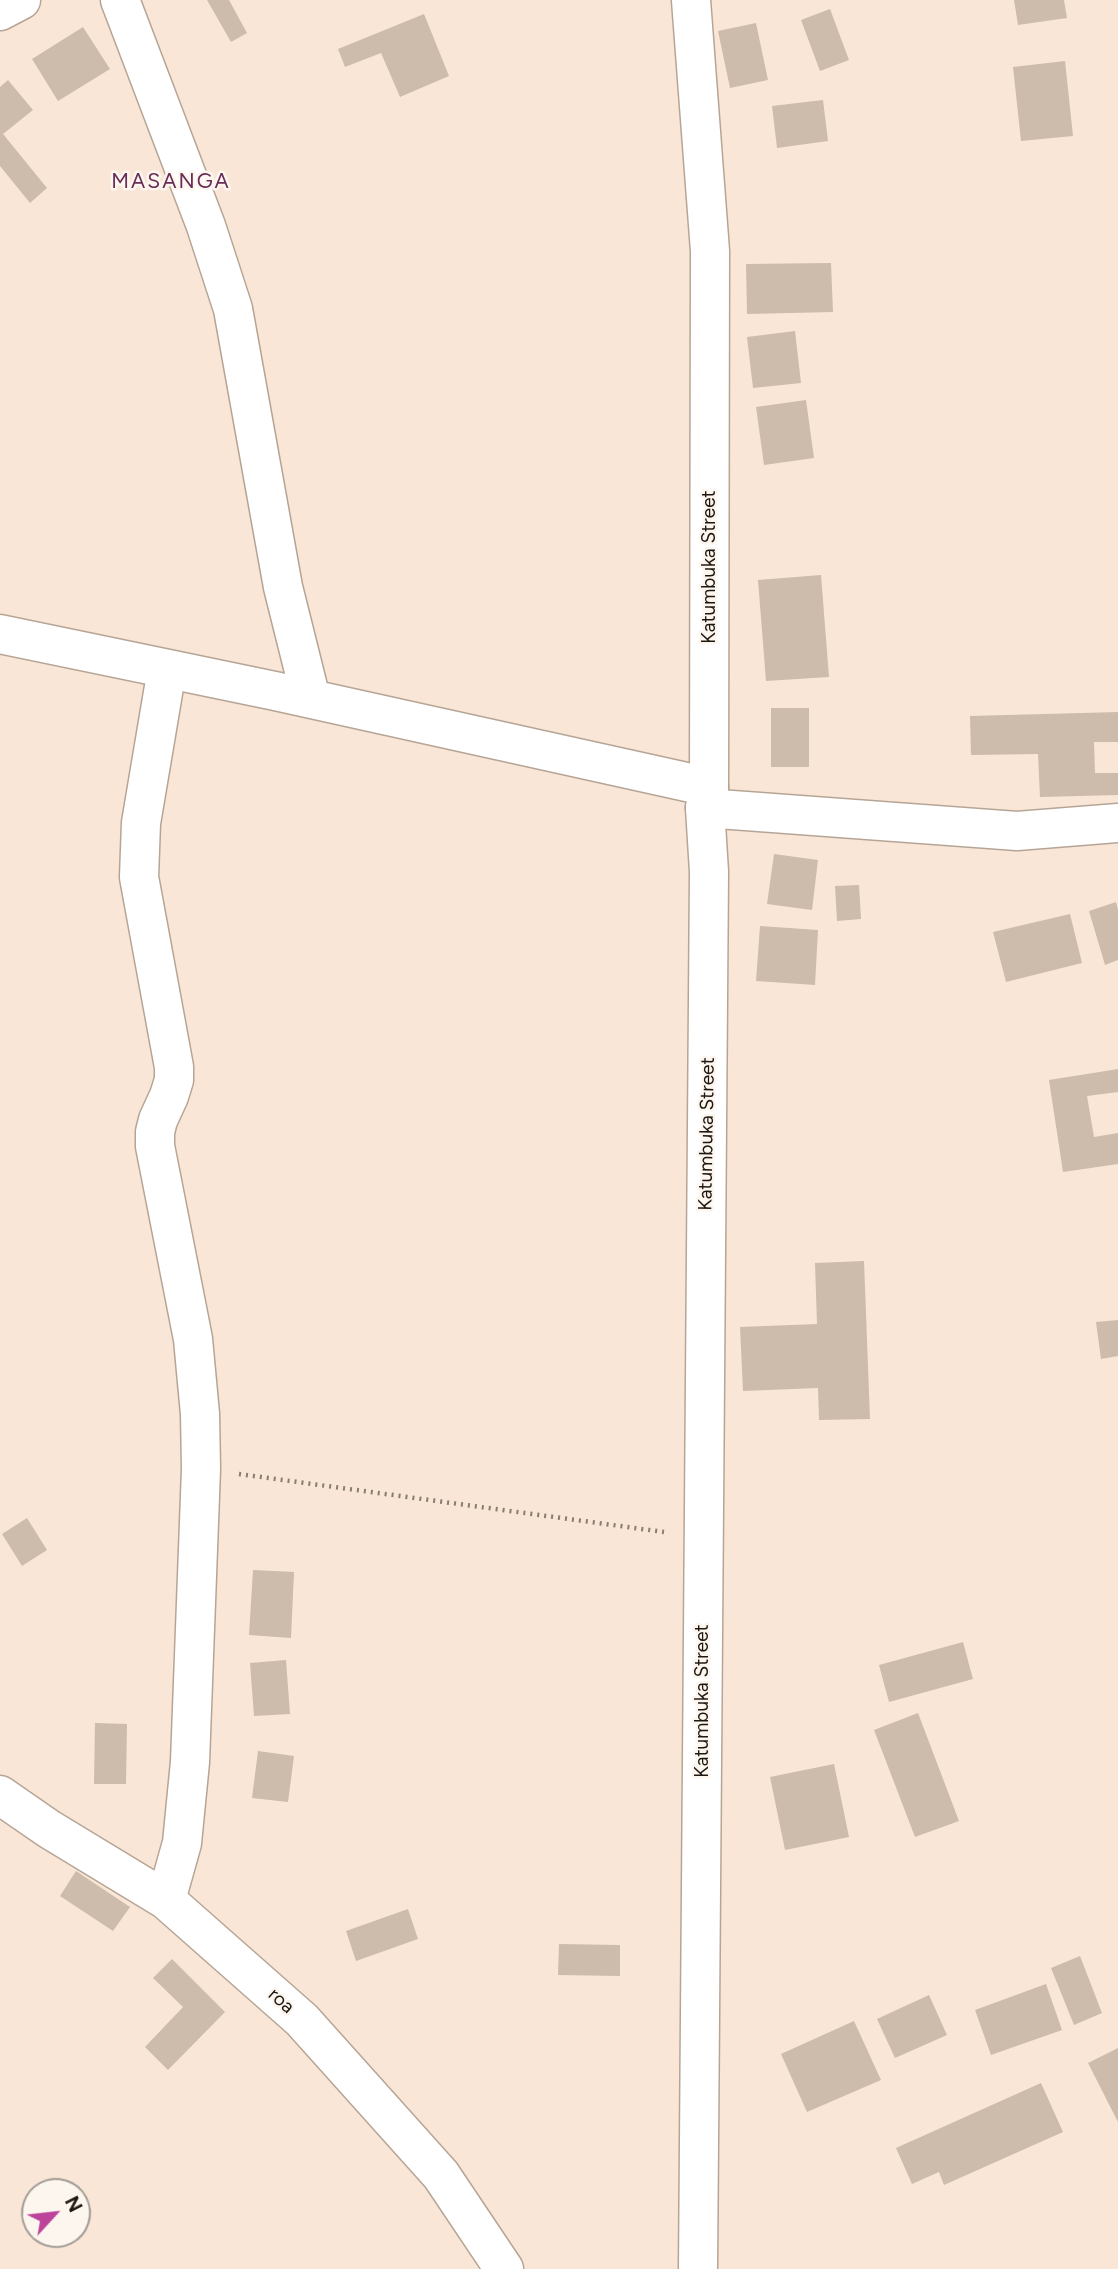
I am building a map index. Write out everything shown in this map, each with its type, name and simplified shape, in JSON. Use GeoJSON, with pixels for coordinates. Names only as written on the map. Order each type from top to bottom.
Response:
{"type":"FeatureCollection","features":[{"type":"Feature","properties":{"kind":"street"},"geometry":{"type":"LineString","coordinates":[[0,11],[21,0]]}},
{"type":"Feature","properties":{"kind":"street"},"geometry":{"type":"LineString","coordinates":[[120,0],[206,226],[233,309],[283,587],[311,699]]}},
{"type":"Feature","properties":{"kind":"street","name":"Katumbuka Street"},"geometry":{"type":"LineString","coordinates":[[691,0],[710,251],[707,797],[709,872],[698,2269]]}},
{"type":"Feature","properties":{"kind":"street"},"geometry":{"type":"LineString","coordinates":[[0,634],[311,699],[707,797],[1017,831],[1118,823]]}},
{"type":"Feature","properties":{"kind":"street"},"geometry":{"type":"LineString","coordinates":[[166,1900],[182,1843],[190,1762],[201,1469],[200,1414],[193,1339],[155,1146],[155,1132],[170,1096],[174,1067],[139,877],[141,823],[167,668]]}},
{"type":"Feature","properties":{"kind":"street","name":"roa"},"geometry":{"type":"LineString","coordinates":[[0,1795],[49,1829],[166,1900],[302,2020],[441,2175],[504,2269]]}},
{"type":"Feature","properties":{"kind":"path"},"geometry":{"type":"LineString","coordinates":[[201,1469],[703,1537]]}},
{"type":"Feature","properties":{"kind":"building"},"geometry":{"type":"Polygon","coordinates":[[[207,0],[229,0],[247,33],[231,42],[207,0]]]}},
{"type":"Feature","properties":{"kind":"building"},"geometry":{"type":"Polygon","coordinates":[[[1014,0],[1064,0],[1067,18],[1018,25],[1014,0]]]}},
{"type":"Feature","properties":{"kind":"building"},"geometry":{"type":"Polygon","coordinates":[[[830,9],[849,60],[820,71],[801,20],[830,9]]]}},
{"type":"Feature","properties":{"kind":"building"},"geometry":{"type":"Polygon","coordinates":[[[424,14],[449,76],[400,97],[381,53],[345,67],[338,49],[424,14]]]}},
{"type":"Feature","properties":{"kind":"building"},"geometry":{"type":"Polygon","coordinates":[[[756,23],[768,80],[730,88],[718,31],[756,23]]]}},
{"type":"Feature","properties":{"kind":"building"},"geometry":{"type":"Polygon","coordinates":[[[83,27],[110,69],[58,101],[32,59],[83,27]]]}},
{"type":"Feature","properties":{"kind":"building"},"geometry":{"type":"Polygon","coordinates":[[[1065,61],[1073,136],[1021,141],[1013,67],[1065,61]]]}},
{"type":"Feature","properties":{"kind":"building"},"geometry":{"type":"Polygon","coordinates":[[[8,80],[33,110],[3,134],[47,188],[30,203],[0,166],[0,87],[8,80]]]}},
{"type":"Feature","properties":{"kind":"building"},"geometry":{"type":"Polygon","coordinates":[[[823,100],[828,141],[777,148],[772,106],[823,100]]]}},
{"type":"Feature","properties":{"kind":"building"},"geometry":{"type":"Polygon","coordinates":[[[831,263],[833,312],[747,314],[746,264],[831,263]]]}},
{"type":"Feature","properties":{"kind":"building"},"geometry":{"type":"Polygon","coordinates":[[[795,331],[801,383],[753,388],[747,337],[795,331]]]}},
{"type":"Feature","properties":{"kind":"building"},"geometry":{"type":"Polygon","coordinates":[[[806,400],[814,458],[764,465],[756,407],[806,400]]]}},
{"type":"Feature","properties":{"kind":"building"},"geometry":{"type":"Polygon","coordinates":[[[821,575],[829,677],[766,681],[758,580],[821,575]]]}},
{"type":"Feature","properties":{"kind":"building"},"geometry":{"type":"Polygon","coordinates":[[[771,708],[809,708],[809,767],[771,767],[771,708]]]}},
{"type":"Feature","properties":{"kind":"building"},"geometry":{"type":"Polygon","coordinates":[[[1118,712],[1118,742],[1094,742],[1095,773],[1118,773],[1118,795],[1040,797],[1038,754],[971,755],[970,716],[1118,712]]]}},
{"type":"Feature","properties":{"kind":"building"},"geometry":{"type":"Polygon","coordinates":[[[774,854],[818,860],[812,910],[767,904],[774,854]]]}},
{"type":"Feature","properties":{"kind":"building"},"geometry":{"type":"Polygon","coordinates":[[[859,885],[861,919],[837,921],[835,886],[859,885]]]}},
{"type":"Feature","properties":{"kind":"building"},"geometry":{"type":"Polygon","coordinates":[[[1116,902],[1118,960],[1105,965],[1089,911],[1116,902]]]}},
{"type":"Feature","properties":{"kind":"building"},"geometry":{"type":"Polygon","coordinates":[[[1070,914],[1082,963],[1006,982],[993,932],[1070,914]]]}},
{"type":"Feature","properties":{"kind":"building"},"geometry":{"type":"Polygon","coordinates":[[[760,926],[818,930],[815,985],[756,981],[760,926]]]}},
{"type":"Feature","properties":{"kind":"building"},"geometry":{"type":"Polygon","coordinates":[[[1118,1069],[1118,1092],[1087,1096],[1094,1137],[1118,1133],[1118,1164],[1063,1172],[1049,1080],[1118,1069]]]}},
{"type":"Feature","properties":{"kind":"building"},"geometry":{"type":"Polygon","coordinates":[[[864,1261],[870,1419],[819,1420],[818,1388],[743,1391],[740,1327],[817,1324],[815,1263],[864,1261]]]}},
{"type":"Feature","properties":{"kind":"building"},"geometry":{"type":"Polygon","coordinates":[[[1118,1320],[1118,1356],[1101,1359],[1096,1322],[1118,1320]]]}},
{"type":"Feature","properties":{"kind":"building"},"geometry":{"type":"Polygon","coordinates":[[[27,1518],[47,1550],[22,1566],[2,1534],[27,1518]]]}},
{"type":"Feature","properties":{"kind":"building"},"geometry":{"type":"Polygon","coordinates":[[[253,1570],[294,1572],[291,1638],[249,1635],[253,1570]]]}},
{"type":"Feature","properties":{"kind":"building"},"geometry":{"type":"Polygon","coordinates":[[[963,1642],[973,1679],[889,1702],[879,1665],[963,1642]]]}},
{"type":"Feature","properties":{"kind":"building"},"geometry":{"type":"Polygon","coordinates":[[[286,1660],[290,1714],[254,1716],[250,1663],[286,1660]]]}},
{"type":"Feature","properties":{"kind":"building"},"geometry":{"type":"Polygon","coordinates":[[[918,1713],[959,1821],[915,1837],[874,1730],[918,1713]]]}},
{"type":"Feature","properties":{"kind":"building"},"geometry":{"type":"Polygon","coordinates":[[[95,1723],[127,1724],[126,1784],[94,1784],[95,1723]]]}},
{"type":"Feature","properties":{"kind":"building"},"geometry":{"type":"Polygon","coordinates":[[[258,1751],[294,1756],[288,1802],[252,1798],[258,1751]]]}},
{"type":"Feature","properties":{"kind":"building"},"geometry":{"type":"Polygon","coordinates":[[[834,1764],[849,1837],[785,1850],[770,1777],[834,1764]]]}},
{"type":"Feature","properties":{"kind":"building"},"geometry":{"type":"Polygon","coordinates":[[[76,1871],[130,1907],[113,1931],[60,1896],[76,1871]]]}},
{"type":"Feature","properties":{"kind":"building"},"geometry":{"type":"Polygon","coordinates":[[[408,1909],[418,1939],[356,1961],[346,1931],[408,1909]]]}},
{"type":"Feature","properties":{"kind":"building"},"geometry":{"type":"Polygon","coordinates":[[[559,1944],[620,1945],[620,1976],[558,1975],[559,1944]]]}},
{"type":"Feature","properties":{"kind":"building"},"geometry":{"type":"Polygon","coordinates":[[[1080,1956],[1102,2013],[1074,2025],[1051,1968],[1080,1956]]]}},
{"type":"Feature","properties":{"kind":"building"},"geometry":{"type":"Polygon","coordinates":[[[172,1959],[225,2012],[168,2070],[145,2047],[183,2007],[153,1978],[172,1959]]]}},
{"type":"Feature","properties":{"kind":"building"},"geometry":{"type":"Polygon","coordinates":[[[1046,1984],[1062,2030],[991,2055],[975,2010],[1046,1984]]]}},
{"type":"Feature","properties":{"kind":"building"},"geometry":{"type":"Polygon","coordinates":[[[929,1995],[947,2035],[895,2058],[877,2019],[929,1995]]]}},
{"type":"Feature","properties":{"kind":"building"},"geometry":{"type":"Polygon","coordinates":[[[854,2021],[881,2080],[807,2112],[781,2054],[854,2021]]]}},
{"type":"Feature","properties":{"kind":"building"},"geometry":{"type":"Polygon","coordinates":[[[1118,2048],[1118,2122],[1088,2063],[1118,2048]]]}},
{"type":"Feature","properties":{"kind":"building"},"geometry":{"type":"Polygon","coordinates":[[[1041,2083],[1063,2132],[944,2185],[939,2172],[912,2184],[896,2148],[1041,2083]]]}},
{"type":"Feature","properties":{"kind":"district","name":"MASANGA"},"geometry":{"type":"Point","coordinates":[171,182]}}]}
